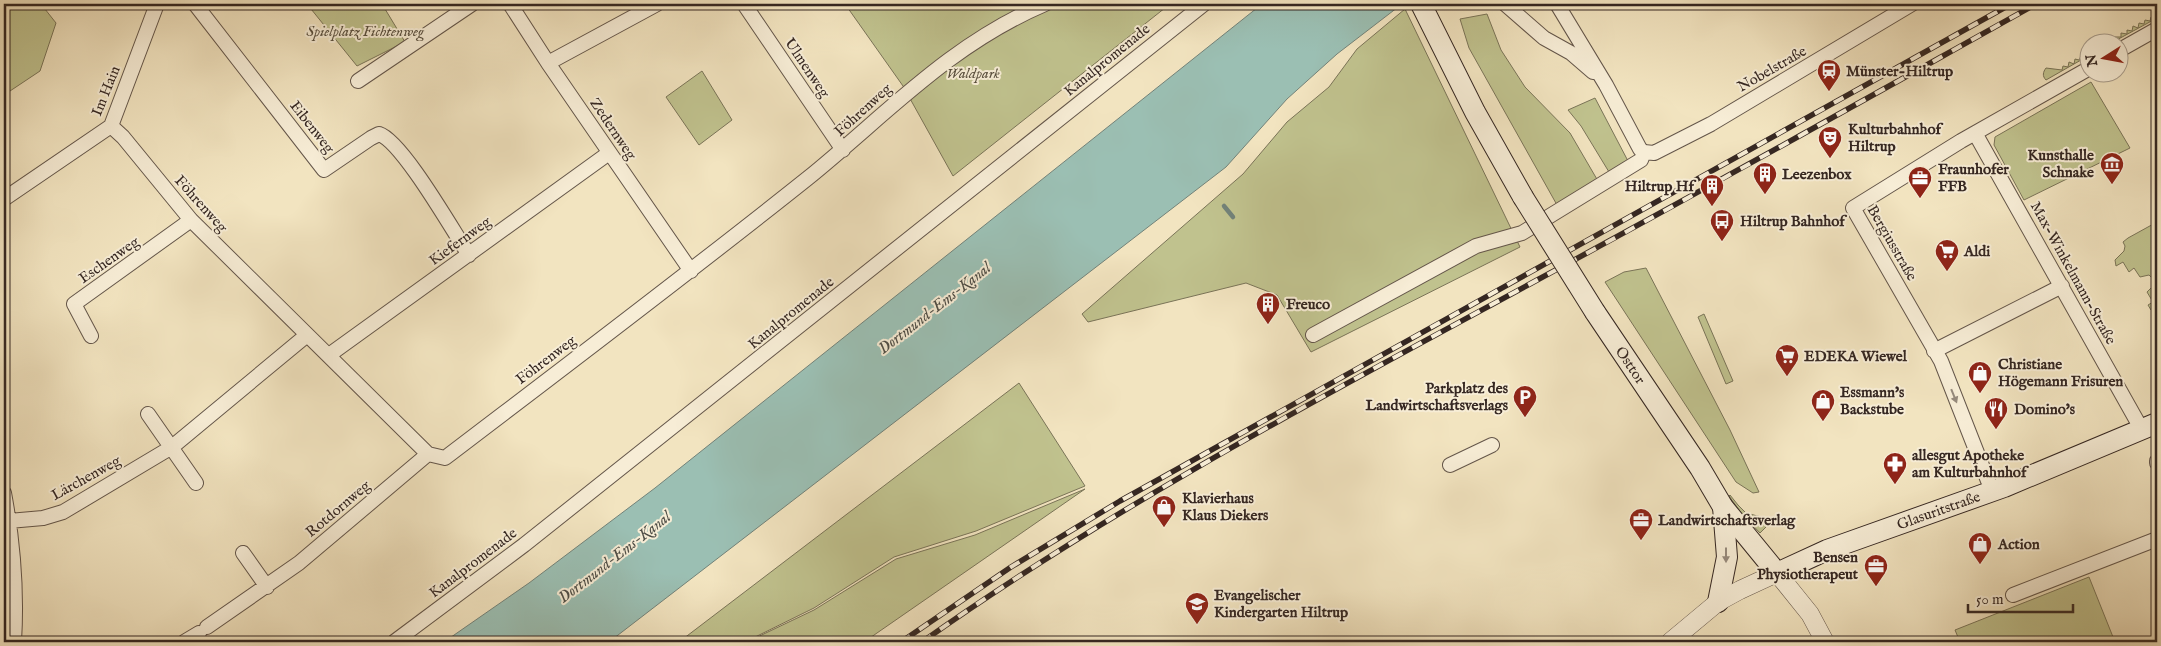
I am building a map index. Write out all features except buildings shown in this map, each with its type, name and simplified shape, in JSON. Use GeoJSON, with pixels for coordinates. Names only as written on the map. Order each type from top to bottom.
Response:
{"type":"FeatureCollection","features":[{"type":"Feature","properties":{"kind":"main road","name":"Osttor"},"geometry":{"type":"LineString","coordinates":[[1421,4],[1447,58],[1523,197],[1595,312],[1700,468],[1723,507],[1777,573]]}},
{"type":"Feature","properties":{"kind":"main road","name":"Glasuritstraße"},"geometry":{"type":"LineString","coordinates":[[1777,573],[1827,550],[1992,491],[2150,427]]}},
{"type":"Feature","properties":{"kind":"main road","name":"Osttor"},"geometry":{"type":"LineString","coordinates":[[1718,602],[1727,557],[1723,507]]}},
{"type":"Feature","properties":{"kind":"street","name":"Im Hain"},"geometry":{"type":"LineString","coordinates":[[4,199],[111,126],[157,4]]}},
{"type":"Feature","properties":{"kind":"street","name":"Eibenweg"},"geometry":{"type":"LineString","coordinates":[[195,4],[324,170],[371,138],[379,134],[385,136],[401,151],[469,255]]}},
{"type":"Feature","properties":{"kind":"street"},"geometry":{"type":"LineString","coordinates":[[358,82],[472,4]]}},
{"type":"Feature","properties":{"kind":"street","name":"Zedernweg"},"geometry":{"type":"LineString","coordinates":[[510,4],[548,63],[691,271]]}},
{"type":"Feature","properties":{"kind":"street"},"geometry":{"type":"LineString","coordinates":[[548,63],[657,4]]}},
{"type":"Feature","properties":{"kind":"street","name":"Ulmenweg"},"geometry":{"type":"LineString","coordinates":[[744,4],[843,150]]}},
{"type":"Feature","properties":{"kind":"street","name":"Föhrenweg"},"geometry":{"type":"LineString","coordinates":[[111,126],[123,137],[191,220],[428,454],[445,458],[691,271],[843,150],[914,86],[949,58],[1012,18],[1045,4]]}},
{"type":"Feature","properties":{"kind":"street","name":"Kanalpromenade"},"geometry":{"type":"LineString","coordinates":[[394,642],[571,509],[1204,4]]}},
{"type":"Feature","properties":{"kind":"street"},"geometry":{"type":"LineString","coordinates":[[1505,4],[1544,38],[1583,62],[1606,85]]}},
{"type":"Feature","properties":{"kind":"street"},"geometry":{"type":"LineString","coordinates":[[1313,335],[1476,246],[1522,233],[1641,160],[1644,152],[1636,143],[1606,85],[1557,4]]}},
{"type":"Feature","properties":{"kind":"street","name":"Nobelstraße"},"geometry":{"type":"LineString","coordinates":[[1644,152],[1654,153],[1711,124],[1912,4]]}},
{"type":"Feature","properties":{"kind":"street"},"geometry":{"type":"LineString","coordinates":[[2128,45],[2157,29]]}},
{"type":"Feature","properties":{"kind":"street","name":"Bergiusstraße"},"geometry":{"type":"LineString","coordinates":[[1992,491],[1936,353],[1853,208],[1975,133],[2078,75]]}},
{"type":"Feature","properties":{"kind":"street","name":"Max-Winkelmann-Straße"},"geometry":{"type":"LineString","coordinates":[[1975,133],[2062,286],[2150,427]]}},
{"type":"Feature","properties":{"kind":"street","name":"Kiefernweg"},"geometry":{"type":"LineString","coordinates":[[328,355],[610,153]]}},
{"type":"Feature","properties":{"kind":"street","name":"Eschenweg"},"geometry":{"type":"LineString","coordinates":[[91,336],[74,304],[191,220]]}},
{"type":"Feature","properties":{"kind":"street"},"geometry":{"type":"LineString","coordinates":[[1936,353],[2062,286]]}},
{"type":"Feature","properties":{"kind":"street","name":"Lärchenweg"},"geometry":{"type":"LineString","coordinates":[[9,521],[35,519],[63,512],[172,447],[307,335]]}},
{"type":"Feature","properties":{"kind":"street"},"geometry":{"type":"LineString","coordinates":[[148,414],[196,483]]}},
{"type":"Feature","properties":{"kind":"street"},"geometry":{"type":"LineString","coordinates":[[1450,466],[1492,445]]}},
{"type":"Feature","properties":{"kind":"street","name":"Rotdornweg"},"geometry":{"type":"LineString","coordinates":[[184,642],[267,587],[299,563],[428,454]]}},
{"type":"Feature","properties":{"kind":"street"},"geometry":{"type":"LineString","coordinates":[[4,493],[12,556],[14,642]]}},
{"type":"Feature","properties":{"kind":"street"},"geometry":{"type":"LineString","coordinates":[[2013,595],[2157,540]]}},
{"type":"Feature","properties":{"kind":"street"},"geometry":{"type":"LineString","coordinates":[[243,553],[267,587]]}},
{"type":"Feature","properties":{"kind":"street"},"geometry":{"type":"LineString","coordinates":[[1670,642],[1718,602],[1777,573],[1810,614],[1825,642]]}},
{"type":"Feature","properties":{"kind":"green space"},"geometry":{"type":"Polygon","coordinates":[[[4,4],[41,4],[56,23],[40,71],[4,95],[4,4]]]}},
{"type":"Feature","properties":{"kind":"green space","name":"Spielplatz Fichtenweg"},"geometry":{"type":"Polygon","coordinates":[[[307,4],[382,4],[405,42],[357,66],[307,4]]]}},
{"type":"Feature","properties":{"kind":"green space","name":"Waldpark"},"geometry":{"type":"Polygon","coordinates":[[[845,4],[1170,4],[953,176],[903,86],[845,4]]]}},
{"type":"Feature","properties":{"kind":"green space"},"geometry":{"type":"Polygon","coordinates":[[[1405,9],[1520,247],[1311,352],[1277,295],[1246,283],[1088,322],[1082,314],[1243,174],[1287,122],[1329,87],[1357,49],[1405,9]]]}},
{"type":"Feature","properties":{"kind":"green space"},"geometry":{"type":"Polygon","coordinates":[[[1487,14],[1501,50],[1525,87],[1570,133],[1598,181],[1557,205],[1469,48],[1460,19],[1487,14]]]}},
{"type":"Feature","properties":{"kind":"green space"},"geometry":{"type":"Polygon","coordinates":[[[2157,14],[2157,18],[2128,34],[2127,32],[2127,30],[2132,31],[2133,26],[2138,28],[2139,23],[2144,24],[2145,20],[2150,21],[2151,17],[2156,18],[2157,14]]]}},
{"type":"Feature","properties":{"kind":"green space"},"geometry":{"type":"Polygon","coordinates":[[[2069,62],[2074,64],[2046,80],[2044,77],[2046,68],[2062,70],[2063,66],[2068,67],[2069,62]]]}},
{"type":"Feature","properties":{"kind":"green space"},"geometry":{"type":"Polygon","coordinates":[[[702,71],[732,120],[699,145],[666,97],[702,71]]]}},
{"type":"Feature","properties":{"kind":"green space"},"geometry":{"type":"Polygon","coordinates":[[[2091,82],[2130,148],[2024,200],[1994,145],[1995,137],[2091,82]]]}},
{"type":"Feature","properties":{"kind":"green space"},"geometry":{"type":"Polygon","coordinates":[[[1595,98],[1628,161],[1609,172],[1581,126],[1568,110],[1595,98]]]}},
{"type":"Feature","properties":{"kind":"green space"},"geometry":{"type":"Polygon","coordinates":[[[2157,222],[2157,307],[2151,310],[2148,305],[2153,302],[2147,292],[2154,285],[2153,279],[2149,275],[2140,277],[2134,268],[2129,272],[2123,262],[2116,266],[2115,260],[2124,251],[2125,246],[2123,242],[2157,222]]]}},
{"type":"Feature","properties":{"kind":"green space"},"geometry":{"type":"Polygon","coordinates":[[[1646,268],[1730,430],[1759,492],[1753,493],[1736,482],[1605,282],[1624,272],[1646,268]]]}},
{"type":"Feature","properties":{"kind":"green space"},"geometry":{"type":"Polygon","coordinates":[[[1704,314],[1733,381],[1726,384],[1698,317],[1704,314]]]}},
{"type":"Feature","properties":{"kind":"green space"},"geometry":{"type":"Polygon","coordinates":[[[1019,383],[1085,486],[976,531],[894,557],[814,608],[745,642],[679,642],[1019,383]]]}},
{"type":"Feature","properties":{"kind":"green space"},"geometry":{"type":"Polygon","coordinates":[[[1085,489],[864,642],[747,642],[814,610],[896,559],[975,535],[1085,489]]]}},
{"type":"Feature","properties":{"kind":"green space"},"geometry":{"type":"Polygon","coordinates":[[[1730,495],[1746,513],[1773,520],[1760,533],[1742,514],[1730,495]]]}},
{"type":"Feature","properties":{"kind":"green space"},"geometry":{"type":"Polygon","coordinates":[[[2089,577],[2115,642],[1960,642],[1955,630],[2089,577]]]}},
{"type":"Feature","properties":{"kind":"water","name":"Dortmund-Ems-Kanal"},"geometry":{"type":"Polygon","coordinates":[[[1262,4],[1402,4],[1337,54],[1287,99],[1226,167],[609,642],[444,642],[529,583],[655,488],[1262,4]]]}},
{"type":"Feature","properties":{"kind":"waterway"},"geometry":{"type":"LineString","coordinates":[[1224,206],[1233,217]]}},
{"type":"Feature","properties":{"kind":"railway"},"geometry":{"type":"LineString","coordinates":[[901,642],[1011,567],[1120,501],[2011,4]]}},
{"type":"Feature","properties":{"kind":"railway"},"geometry":{"type":"LineString","coordinates":[[922,642],[996,591],[1071,543],[1225,451],[1726,177],[2036,4]]}},
{"type":"Feature","properties":{"kind":"place","name":"Münster-Hiltrup"},"geometry":{"type":"Point","coordinates":[1829,92]}},
{"type":"Feature","properties":{"kind":"place","name":"Kulturbahnhof Hiltrup"},"geometry":{"type":"Point","coordinates":[1830,159]}},
{"type":"Feature","properties":{"kind":"place","name":"Kunsthalle Schnake"},"geometry":{"type":"Point","coordinates":[2112,185]}},
{"type":"Feature","properties":{"kind":"place","name":"Leezenbox"},"geometry":{"type":"Point","coordinates":[1765,195]}},
{"type":"Feature","properties":{"kind":"place","name":"Fraunhofer FFB"},"geometry":{"type":"Point","coordinates":[1920,199]}},
{"type":"Feature","properties":{"kind":"place","name":"Hiltrup Hf"},"geometry":{"type":"Point","coordinates":[1712,207]}},
{"type":"Feature","properties":{"kind":"place","name":"Hiltrup Bahnhof"},"geometry":{"type":"Point","coordinates":[1722,242]}},
{"type":"Feature","properties":{"kind":"place","name":"Aldi"},"geometry":{"type":"Point","coordinates":[1947,272]}},
{"type":"Feature","properties":{"kind":"place","name":"Freuco"},"geometry":{"type":"Point","coordinates":[1268,325]}},
{"type":"Feature","properties":{"kind":"place","name":"EDEKA Wiewel"},"geometry":{"type":"Point","coordinates":[1787,377]}},
{"type":"Feature","properties":{"kind":"place","name":"Christiane Högemann Frisuren"},"geometry":{"type":"Point","coordinates":[1980,394]}},
{"type":"Feature","properties":{"kind":"place","name":"Parkplatz des Landwirtschaftsverlags"},"geometry":{"type":"Point","coordinates":[1525,418]}},
{"type":"Feature","properties":{"kind":"place","name":"Essmann's Backstube"},"geometry":{"type":"Point","coordinates":[1823,422]}},
{"type":"Feature","properties":{"kind":"place","name":"Domino's"},"geometry":{"type":"Point","coordinates":[1996,430]}},
{"type":"Feature","properties":{"kind":"place","name":"allesgut Apotheke am Kulturbahnhof"},"geometry":{"type":"Point","coordinates":[1895,485]}},
{"type":"Feature","properties":{"kind":"place","name":"Klavierhaus Klaus Diekers"},"geometry":{"type":"Point","coordinates":[1164,528]}},
{"type":"Feature","properties":{"kind":"place","name":"Landwirtschaftsverlag"},"geometry":{"type":"Point","coordinates":[1641,541]}},
{"type":"Feature","properties":{"kind":"place","name":"Action"},"geometry":{"type":"Point","coordinates":[1980,565]}},
{"type":"Feature","properties":{"kind":"place","name":"Bensen Physiotherapeut"},"geometry":{"type":"Point","coordinates":[1876,587]}},
{"type":"Feature","properties":{"kind":"place","name":"Evangelischer Kindergarten Hiltrup"},"geometry":{"type":"Point","coordinates":[1197,625]}}]}
